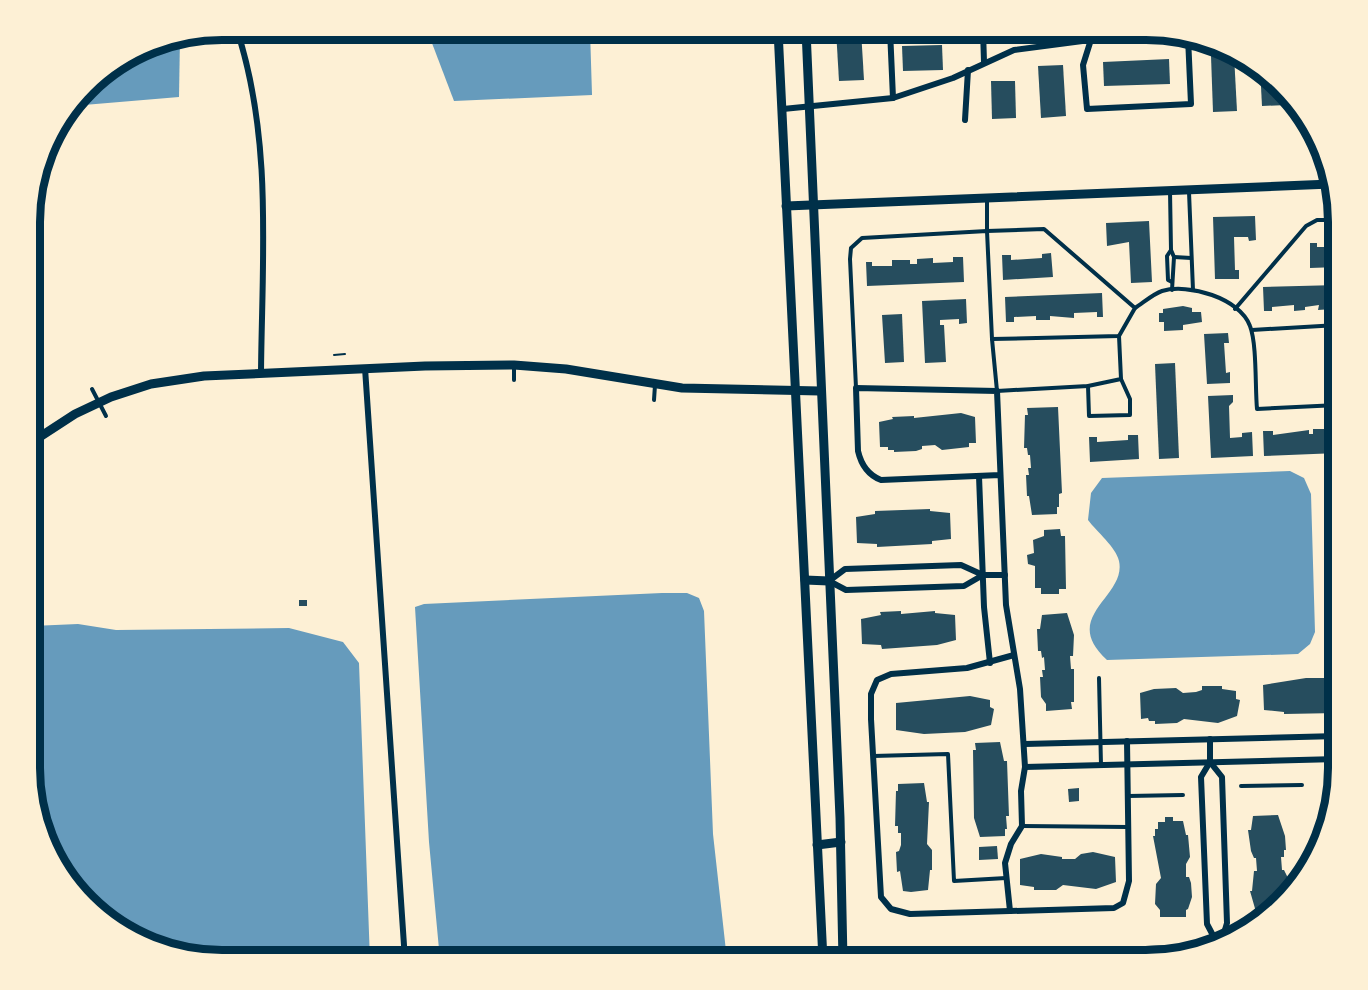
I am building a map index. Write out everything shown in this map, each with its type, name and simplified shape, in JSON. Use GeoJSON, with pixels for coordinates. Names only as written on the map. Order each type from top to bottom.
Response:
{"type":"FeatureCollection","features":[{"type":"Feature","properties":{"kind":"street"},"geometry":{"type":"LineString","coordinates":[[239,40],[254,102],[261,156],[264,210],[261,373]]}},
{"type":"Feature","properties":{"kind":"street"},"geometry":{"type":"LineString","coordinates":[[779,41],[822,950]]}},
{"type":"Feature","properties":{"kind":"street"},"geometry":{"type":"LineString","coordinates":[[806,41],[841,842],[843,950]]}},
{"type":"Feature","properties":{"kind":"street"},"geometry":{"type":"LineString","coordinates":[[890,41],[893,98]]}},
{"type":"Feature","properties":{"kind":"street"},"geometry":{"type":"LineString","coordinates":[[983,41],[984,62]]}},
{"type":"Feature","properties":{"kind":"street"},"geometry":{"type":"LineString","coordinates":[[783,110],[893,98],[1014,50],[1083,41]]}},
{"type":"Feature","properties":{"kind":"street"},"geometry":{"type":"LineString","coordinates":[[1090,41],[1083,65],[1088,110],[1191,104],[1189,46]]}},
{"type":"Feature","properties":{"kind":"street"},"geometry":{"type":"LineString","coordinates":[[965,120],[968,70]]}},
{"type":"Feature","properties":{"kind":"street"},"geometry":{"type":"LineString","coordinates":[[786,206],[1323,184]]}},
{"type":"Feature","properties":{"kind":"street"},"geometry":{"type":"LineString","coordinates":[[40,437],[98,402],[165,381],[261,373],[514,365],[566,369],[656,385],[730,391],[820,391]]}},
{"type":"Feature","properties":{"kind":"street"},"geometry":{"type":"LineString","coordinates":[[365,368],[404,949]]}},
{"type":"Feature","properties":{"kind":"street"},"geometry":{"type":"LineString","coordinates":[[1000,475],[881,480],[874,477],[860,460],[858,451],[856,388],[997,391],[1006,606],[1025,744],[1025,766],[1021,791],[1022,826],[1011,844],[1005,863],[1010,911]]}},
{"type":"Feature","properties":{"kind":"street"},"geometry":{"type":"LineString","coordinates":[[979,476],[983,575],[990,663]]}},
{"type":"Feature","properties":{"kind":"street"},"geometry":{"type":"LineString","coordinates":[[829,581],[845,569],[961,565],[983,575],[1005,575]]}},
{"type":"Feature","properties":{"kind":"street"},"geometry":{"type":"LineString","coordinates":[[805,580],[829,581],[846,590],[964,586],[983,575]]}},
{"type":"Feature","properties":{"kind":"street"},"geometry":{"type":"LineString","coordinates":[[1014,655],[968,668],[891,674],[877,680],[871,694],[881,897],[891,909],[910,914],[1114,908],[1123,903],[1128,892],[1129,881],[1127,741]]}},
{"type":"Feature","properties":{"kind":"street"},"geometry":{"type":"LineString","coordinates":[[1025,744],[1327,736]]}},
{"type":"Feature","properties":{"kind":"street"},"geometry":{"type":"LineString","coordinates":[[1209,739],[1210,762],[1201,777],[1207,924],[1214,936]]}},
{"type":"Feature","properties":{"kind":"street"},"geometry":{"type":"LineString","coordinates":[[1025,766],[1327,759]]}},
{"type":"Feature","properties":{"kind":"street"},"geometry":{"type":"LineString","coordinates":[[1210,762],[1222,777],[1227,923],[1223,932]]}},
{"type":"Feature","properties":{"kind":"street"},"geometry":{"type":"LineString","coordinates":[[817,845],[841,842]]}},
{"type":"Feature","properties":{"kind":"lane"},"geometry":{"type":"LineString","coordinates":[[1189,189],[1193,290]]}},
{"type":"Feature","properties":{"kind":"lane"},"geometry":{"type":"LineString","coordinates":[[1170,190],[1171,250],[1174,257],[1175,278],[1172,282],[1172,290]]}},
{"type":"Feature","properties":{"kind":"lane"},"geometry":{"type":"LineString","coordinates":[[987,198],[992,339],[997,391],[1088,386],[1121,379]]}},
{"type":"Feature","properties":{"kind":"lane"},"geometry":{"type":"LineString","coordinates":[[1235,309],[1306,225],[1317,220],[1327,220]]}},
{"type":"Feature","properties":{"kind":"lane"},"geometry":{"type":"LineString","coordinates":[[856,388],[850,258],[855,242],[862,238],[1044,229],[1135,308]]}},
{"type":"Feature","properties":{"kind":"lane"},"geometry":{"type":"LineString","coordinates":[[1171,250],[1167,256],[1168,280],[1172,282]]}},
{"type":"Feature","properties":{"kind":"lane"},"geometry":{"type":"LineString","coordinates":[[1174,257],[1191,258]]}},
{"type":"Feature","properties":{"kind":"lane"},"geometry":{"type":"LineString","coordinates":[[1088,386],[1089,416],[1130,415],[1130,399],[1121,379],[1119,336],[1135,308],[1161,292],[1193,290],[1216,296],[1250,323],[1257,409],[1327,406]]}},
{"type":"Feature","properties":{"kind":"lane"},"geometry":{"type":"LineString","coordinates":[[1252,330],[1327,326]]}},
{"type":"Feature","properties":{"kind":"lane"},"geometry":{"type":"LineString","coordinates":[[992,339],[1119,336]]}},
{"type":"Feature","properties":{"kind":"lane"},"geometry":{"type":"LineString","coordinates":[[514,365],[514,380]]}},
{"type":"Feature","properties":{"kind":"lane"},"geometry":{"type":"LineString","coordinates":[[654,400],[656,385]]}},
{"type":"Feature","properties":{"kind":"lane"},"geometry":{"type":"LineString","coordinates":[[92,389],[106,416]]}},
{"type":"Feature","properties":{"kind":"lane"},"geometry":{"type":"LineString","coordinates":[[1099,678],[1101,765]]}},
{"type":"Feature","properties":{"kind":"lane"},"geometry":{"type":"LineString","coordinates":[[873,756],[948,754],[954,880],[1006,878]]}},
{"type":"Feature","properties":{"kind":"lane"},"geometry":{"type":"LineString","coordinates":[[1241,786],[1302,785]]}},
{"type":"Feature","properties":{"kind":"lane"},"geometry":{"type":"LineString","coordinates":[[1128,796],[1183,795]]}},
{"type":"Feature","properties":{"kind":"lane"},"geometry":{"type":"LineString","coordinates":[[1022,826],[1129,827]]}},
{"type":"Feature","properties":{"kind":"path"},"geometry":{"type":"LineString","coordinates":[[334,355],[345,354]]}},
{"type":"Feature","properties":{"kind":"water"},"geometry":{"type":"Polygon","coordinates":[[[431,40],[590,40],[592,95],[454,101],[431,40]]]}},
{"type":"Feature","properties":{"kind":"water"},"geometry":{"type":"Polygon","coordinates":[[[180,46],[179,97],[84,105],[102,86],[131,65],[164,50],[180,46]]]}},
{"type":"Feature","properties":{"kind":"water"},"geometry":{"type":"Polygon","coordinates":[[[1290,471],[1304,478],[1311,494],[1315,632],[1310,644],[1298,654],[1107,660],[1094,645],[1090,631],[1092,619],[1119,574],[1119,561],[1114,550],[1088,520],[1091,493],[1102,478],[1290,471]]]}},
{"type":"Feature","properties":{"kind":"water"},"geometry":{"type":"Polygon","coordinates":[[[662,593],[687,593],[699,598],[704,611],[713,834],[726,950],[439,949],[429,842],[415,607],[424,604],[662,593]]]}},
{"type":"Feature","properties":{"kind":"water"},"geometry":{"type":"Polygon","coordinates":[[[78,624],[116,630],[289,628],[343,642],[359,663],[370,949],[199,948],[153,936],[131,925],[94,896],[71,869],[59,848],[44,803],[41,780],[41,626],[78,624]]]}},
{"type":"Feature","properties":{"kind":"building"},"geometry":{"type":"Polygon","coordinates":[[[837,41],[862,41],[864,80],[839,81],[837,41]]]}},
{"type":"Feature","properties":{"kind":"building"},"geometry":{"type":"Polygon","coordinates":[[[942,45],[943,70],[903,71],[902,46],[942,45]]]}},
{"type":"Feature","properties":{"kind":"building"},"geometry":{"type":"Polygon","coordinates":[[[1211,56],[1218,56],[1234,64],[1237,111],[1213,112],[1211,56]]]}},
{"type":"Feature","properties":{"kind":"building"},"geometry":{"type":"Polygon","coordinates":[[[1169,59],[1170,84],[1104,86],[1103,62],[1169,59]]]}},
{"type":"Feature","properties":{"kind":"building"},"geometry":{"type":"Polygon","coordinates":[[[1063,65],[1066,116],[1041,118],[1038,66],[1063,65]]]}},
{"type":"Feature","properties":{"kind":"building"},"geometry":{"type":"Polygon","coordinates":[[[991,81],[1015,81],[1016,118],[992,119],[991,81]]]}},
{"type":"Feature","properties":{"kind":"building"},"geometry":{"type":"Polygon","coordinates":[[[1261,82],[1284,105],[1262,106],[1261,82]]]}},
{"type":"Feature","properties":{"kind":"building"},"geometry":{"type":"Polygon","coordinates":[[[1255,216],[1256,240],[1249,241],[1248,237],[1234,237],[1235,270],[1239,270],[1239,279],[1215,279],[1213,217],[1255,216]]]}},
{"type":"Feature","properties":{"kind":"building"},"geometry":{"type":"Polygon","coordinates":[[[1149,221],[1152,282],[1131,283],[1129,242],[1107,246],[1106,223],[1149,221]]]}},
{"type":"Feature","properties":{"kind":"building"},"geometry":{"type":"Polygon","coordinates":[[[1310,243],[1317,243],[1317,247],[1327,247],[1327,267],[1310,268],[1310,243]]]}},
{"type":"Feature","properties":{"kind":"building"},"geometry":{"type":"Polygon","coordinates":[[[1051,253],[1053,277],[1003,280],[1002,255],[1011,255],[1011,260],[1042,258],[1042,254],[1051,253]]]}},
{"type":"Feature","properties":{"kind":"building"},"geometry":{"type":"Polygon","coordinates":[[[953,257],[963,257],[964,282],[867,286],[866,262],[872,262],[872,266],[892,266],[892,260],[910,260],[910,264],[917,264],[917,259],[933,258],[933,263],[953,262],[953,257]]]}},
{"type":"Feature","properties":{"kind":"building"},"geometry":{"type":"Polygon","coordinates":[[[1327,285],[1327,309],[1318,310],[1319,305],[1294,311],[1294,305],[1272,307],[1272,311],[1264,311],[1263,287],[1327,285]]]}},
{"type":"Feature","properties":{"kind":"building"},"geometry":{"type":"Polygon","coordinates":[[[1102,293],[1103,317],[1097,317],[1097,312],[1074,313],[1074,318],[1050,316],[1050,320],[1036,320],[1036,316],[1014,317],[1014,322],[1006,322],[1005,297],[1102,293]]]}},
{"type":"Feature","properties":{"kind":"building"},"geometry":{"type":"Polygon","coordinates":[[[966,299],[967,323],[959,324],[959,319],[940,320],[940,325],[944,325],[946,362],[925,363],[922,301],[966,299]]]}},
{"type":"Feature","properties":{"kind":"building"},"geometry":{"type":"Polygon","coordinates":[[[1183,306],[1192,308],[1192,312],[1201,312],[1202,322],[1183,325],[1183,330],[1164,331],[1164,322],[1159,322],[1159,313],[1163,313],[1163,309],[1183,306]]]}},
{"type":"Feature","properties":{"kind":"building"},"geometry":{"type":"Polygon","coordinates":[[[902,314],[904,362],[885,363],[882,315],[902,314]]]}},
{"type":"Feature","properties":{"kind":"building"},"geometry":{"type":"Polygon","coordinates":[[[1228,333],[1229,343],[1224,343],[1226,373],[1230,372],[1230,383],[1207,384],[1204,334],[1228,333]]]}},
{"type":"Feature","properties":{"kind":"building"},"geometry":{"type":"Polygon","coordinates":[[[1175,363],[1179,458],[1159,459],[1155,364],[1175,363]]]}},
{"type":"Feature","properties":{"kind":"building"},"geometry":{"type":"Polygon","coordinates":[[[1233,395],[1233,402],[1229,406],[1230,438],[1242,437],[1242,433],[1252,432],[1253,456],[1211,458],[1208,396],[1233,395]]]}},
{"type":"Feature","properties":{"kind":"building"},"geometry":{"type":"Polygon","coordinates":[[[1058,407],[1062,493],[1059,494],[1059,507],[1057,507],[1057,514],[1032,515],[1029,496],[1027,496],[1026,475],[1029,475],[1028,468],[1031,468],[1030,455],[1028,455],[1027,448],[1024,448],[1025,415],[1028,415],[1027,408],[1058,407]]]}},
{"type":"Feature","properties":{"kind":"building"},"geometry":{"type":"Polygon","coordinates":[[[961,413],[975,417],[976,443],[969,443],[969,447],[942,450],[935,445],[922,446],[922,449],[916,451],[894,452],[894,450],[888,450],[888,447],[880,447],[879,422],[893,419],[892,417],[914,416],[914,418],[961,413]]]}},
{"type":"Feature","properties":{"kind":"building"},"geometry":{"type":"Polygon","coordinates":[[[1313,429],[1327,429],[1327,453],[1264,456],[1263,431],[1273,431],[1273,435],[1309,430],[1309,434],[1313,434],[1313,429]]]}},
{"type":"Feature","properties":{"kind":"building"},"geometry":{"type":"Polygon","coordinates":[[[1128,435],[1138,435],[1139,459],[1090,462],[1089,437],[1097,437],[1097,442],[1128,440],[1128,435]]]}},
{"type":"Feature","properties":{"kind":"building"},"geometry":{"type":"Polygon","coordinates":[[[1327,483],[1327,505],[1325,505],[1327,483]]]}},
{"type":"Feature","properties":{"kind":"building"},"geometry":{"type":"Polygon","coordinates":[[[930,509],[930,511],[950,513],[951,539],[932,541],[932,544],[877,547],[877,544],[857,543],[856,517],[875,514],[875,511],[930,509]]]}},
{"type":"Feature","properties":{"kind":"building"},"geometry":{"type":"Polygon","coordinates":[[[1060,529],[1061,536],[1065,536],[1066,589],[1059,589],[1059,594],[1041,594],[1041,588],[1035,588],[1035,566],[1028,564],[1027,555],[1034,553],[1033,540],[1044,536],[1044,530],[1060,529]]]}},
{"type":"Feature","properties":{"kind":"building"},"geometry":{"type":"Polygon","coordinates":[[[299,600],[307,600],[307,606],[299,606],[299,600]]]}},
{"type":"Feature","properties":{"kind":"building"},"geometry":{"type":"Polygon","coordinates":[[[901,611],[901,614],[935,611],[935,613],[955,615],[956,640],[937,645],[882,649],[881,645],[862,644],[861,619],[881,615],[880,612],[901,611]]]}},
{"type":"Feature","properties":{"kind":"building"},"geometry":{"type":"Polygon","coordinates":[[[1067,613],[1074,635],[1073,656],[1070,656],[1071,669],[1074,669],[1074,702],[1071,702],[1072,709],[1046,711],[1046,704],[1041,697],[1040,677],[1043,677],[1042,670],[1045,670],[1044,657],[1042,658],[1041,651],[1038,651],[1037,629],[1040,629],[1042,615],[1067,613]]]}},
{"type":"Feature","properties":{"kind":"building"},"geometry":{"type":"Polygon","coordinates":[[[1306,678],[1327,678],[1327,713],[1284,714],[1284,712],[1264,710],[1263,685],[1306,678]]]}},
{"type":"Feature","properties":{"kind":"building"},"geometry":{"type":"Polygon","coordinates":[[[1202,686],[1222,686],[1222,689],[1236,691],[1236,699],[1240,700],[1237,716],[1218,723],[1184,719],[1177,723],[1155,724],[1155,721],[1149,721],[1148,718],[1141,719],[1140,693],[1154,689],[1176,688],[1183,693],[1196,692],[1202,690],[1202,686]]]}},
{"type":"Feature","properties":{"kind":"building"},"geometry":{"type":"Polygon","coordinates":[[[970,696],[990,700],[990,707],[994,709],[991,725],[965,732],[924,734],[896,730],[896,703],[970,696]]]}},
{"type":"Feature","properties":{"kind":"building"},"geometry":{"type":"Polygon","coordinates":[[[1000,742],[1004,761],[1007,761],[1009,816],[1006,816],[1007,829],[1005,829],[1005,836],[980,837],[974,818],[973,750],[976,750],[975,743],[1000,742]]]}},
{"type":"Feature","properties":{"kind":"building"},"geometry":{"type":"Polygon","coordinates":[[[924,783],[927,802],[929,802],[927,844],[932,850],[932,870],[930,870],[928,890],[903,891],[900,871],[897,872],[896,852],[899,851],[901,845],[901,833],[898,833],[898,826],[895,826],[896,791],[898,791],[898,784],[924,783]]]}},
{"type":"Feature","properties":{"kind":"building"},"geometry":{"type":"Polygon","coordinates":[[[1079,788],[1079,801],[1069,802],[1068,789],[1079,788]]]}},
{"type":"Feature","properties":{"kind":"building"},"geometry":{"type":"Polygon","coordinates":[[[1278,815],[1285,836],[1286,850],[1284,850],[1284,857],[1281,857],[1282,870],[1287,876],[1287,881],[1256,912],[1250,891],[1252,891],[1254,871],[1257,871],[1256,858],[1251,851],[1248,830],[1251,830],[1253,816],[1278,815]]]}},
{"type":"Feature","properties":{"kind":"building"},"geometry":{"type":"Polygon","coordinates":[[[1165,817],[1173,817],[1173,821],[1183,821],[1186,835],[1188,835],[1190,857],[1186,864],[1186,877],[1189,877],[1191,883],[1192,897],[1186,910],[1186,917],[1160,917],[1160,910],[1155,904],[1156,884],[1161,878],[1153,836],[1155,836],[1155,829],[1158,829],[1158,822],[1165,822],[1165,817]]]}},
{"type":"Feature","properties":{"kind":"building"},"geometry":{"type":"Polygon","coordinates":[[[997,846],[998,859],[979,860],[979,847],[997,846]]]}},
{"type":"Feature","properties":{"kind":"building"},"geometry":{"type":"Polygon","coordinates":[[[1093,852],[1115,857],[1116,882],[1096,889],[1063,885],[1056,890],[1034,890],[1034,887],[1020,885],[1020,859],[1041,854],[1062,857],[1062,859],[1075,859],[1081,854],[1093,852]]]}}]}
